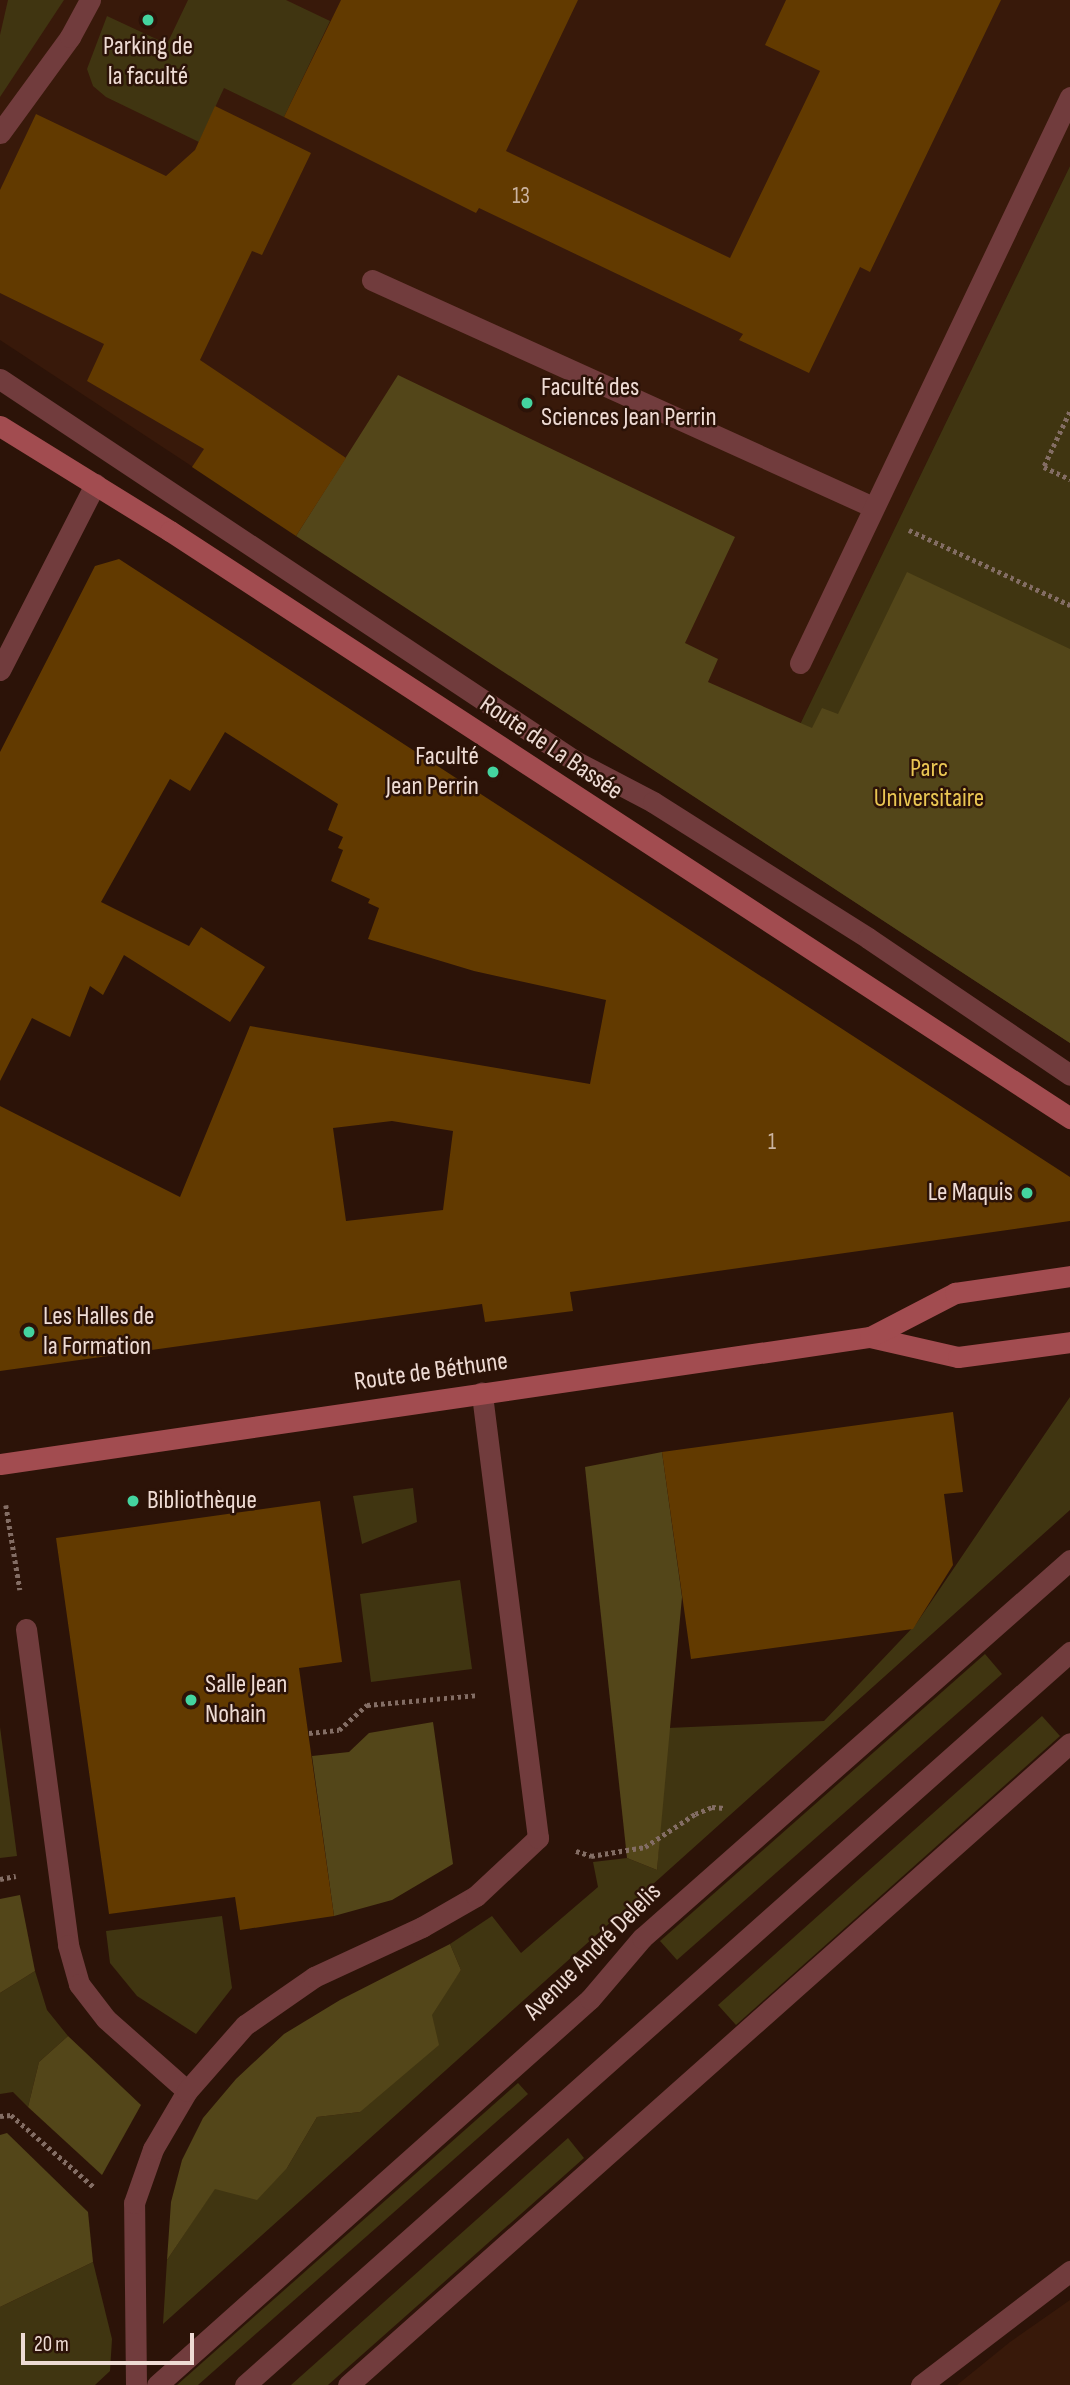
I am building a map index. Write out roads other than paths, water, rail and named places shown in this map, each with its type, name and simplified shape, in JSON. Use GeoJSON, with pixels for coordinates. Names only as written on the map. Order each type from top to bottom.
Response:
{"type":"FeatureCollection","features":[{"type":"Feature","properties":{"kind":"main road","name":"Route de La Bassée"},"geometry":{"type":"LineString","coordinates":[[0,426],[95,484],[1070,1118]]}},
{"type":"Feature","properties":{"kind":"main road","name":"Route de Béthune"},"geometry":{"type":"LineString","coordinates":[[0,1464],[870,1337],[955,1293],[1070,1276]]}},
{"type":"Feature","properties":{"kind":"main road","name":"Route de Béthune"},"geometry":{"type":"LineString","coordinates":[[870,1337],[958,1357],[1070,1342]]}},
{"type":"Feature","properties":{"kind":"street"},"geometry":{"type":"LineString","coordinates":[[0,133],[70,37],[90,0]]}},
{"type":"Feature","properties":{"kind":"street"},"geometry":{"type":"LineString","coordinates":[[800,663],[1070,97]]}},
{"type":"Feature","properties":{"kind":"street"},"geometry":{"type":"LineString","coordinates":[[372,280],[873,506]]}},
{"type":"Feature","properties":{"kind":"street"},"geometry":{"type":"LineString","coordinates":[[0,379],[575,761],[653,802],[869,938],[1070,1074]]}},
{"type":"Feature","properties":{"kind":"street"},"geometry":{"type":"LineString","coordinates":[[0,670],[95,484]]}},
{"type":"Feature","properties":{"kind":"street"},"geometry":{"type":"LineString","coordinates":[[136,2385],[134,2203],[153,2149],[187,2091],[257,2017],[314,1977],[422,1927],[476,1896],[538,1838],[482,1393]]}},
{"type":"Feature","properties":{"kind":"street","name":"Avenue André Delelis"},"geometry":{"type":"LineString","coordinates":[[156,2385],[590,1999],[642,1938],[1070,1560]]}},
{"type":"Feature","properties":{"kind":"street"},"geometry":{"type":"LineString","coordinates":[[26,1629],[66,1933],[79,1984],[106,2020],[187,2091]]}},
{"type":"Feature","properties":{"kind":"street"},"geometry":{"type":"LineString","coordinates":[[245,2385],[1070,1652]]}},
{"type":"Feature","properties":{"kind":"street"},"geometry":{"type":"LineString","coordinates":[[348,2385],[1070,1743]]}},
{"type":"Feature","properties":{"kind":"street"},"geometry":{"type":"LineString","coordinates":[[921,2385],[965,2348],[1070,2271]]}},
{"type":"Feature","properties":{"kind":"place","name":"Parking de la faculté"},"geometry":{"type":"Point","coordinates":[148,20]}},
{"type":"Feature","properties":{"kind":"place","name":"Faculté des Sciences Jean Perrin"},"geometry":{"type":"Point","coordinates":[527,403]}},
{"type":"Feature","properties":{"kind":"place","name":"Faculté Jean Perrin"},"geometry":{"type":"Point","coordinates":[493,772]}},
{"type":"Feature","properties":{"kind":"place","name":"Le Maquis"},"geometry":{"type":"Point","coordinates":[1027,1193]}},
{"type":"Feature","properties":{"kind":"place","name":"Les Halles de la Formation"},"geometry":{"type":"Point","coordinates":[29,1332]}},
{"type":"Feature","properties":{"kind":"place","name":"Bibliothèque"},"geometry":{"type":"Point","coordinates":[133,1501]}},
{"type":"Feature","properties":{"kind":"place","name":"Salle Jean Nohain"},"geometry":{"type":"Point","coordinates":[191,1700]}},
{"type":"Feature","properties":{"kind":"park label","name":"Parc Universitaire"},"geometry":{"type":"Point","coordinates":[929,784]}}]}
